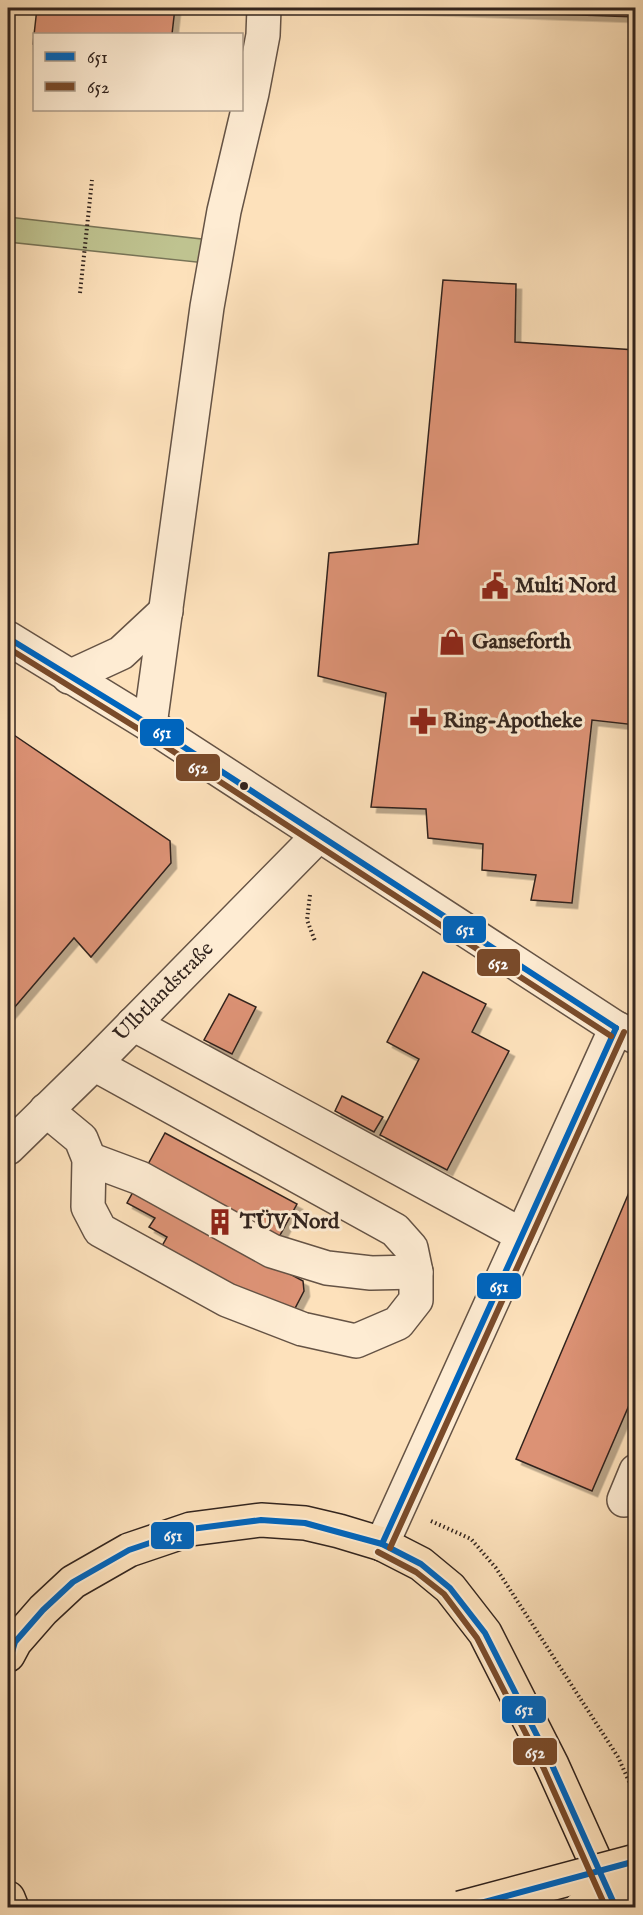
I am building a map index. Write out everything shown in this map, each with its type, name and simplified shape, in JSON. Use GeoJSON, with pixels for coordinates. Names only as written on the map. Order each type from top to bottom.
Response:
{"type":"FeatureCollection","features":[{"type":"Feature","properties":{"kind":"main road"},"geometry":{"type":"LineString","coordinates":[[10,1654],[43,1610],[73,1582],[129,1550],[191,1530],[261,1520],[305,1523],[382,1544],[421,1564],[450,1588],[485,1633],[552,1765],[616,1908]]}},
{"type":"Feature","properties":{"kind":"main road"},"geometry":{"type":"LineString","coordinates":[[460,1908],[636,1861]]}},
{"type":"Feature","properties":{"kind":"main road"},"geometry":{"type":"LineString","coordinates":[[581,1908],[636,1884]]}},
{"type":"Feature","properties":{"kind":"main road"},"geometry":{"type":"LineString","coordinates":[[8,1898],[12,1908]]}},
{"type":"Feature","properties":{"kind":"street"},"geometry":{"type":"LineString","coordinates":[[150,725],[207,307],[224,211],[263,35],[264,8]]}},
{"type":"Feature","properties":{"kind":"street"},"geometry":{"type":"LineString","coordinates":[[69,677],[121,652],[166,611]]}},
{"type":"Feature","properties":{"kind":"street"},"geometry":{"type":"LineString","coordinates":[[8,638],[150,725],[626,1033],[522,1235],[382,1544]]}},
{"type":"Feature","properties":{"kind":"street","name":"Ulbtlandstraße"},"geometry":{"type":"LineString","coordinates":[[8,1148],[319,835]]}},
{"type":"Feature","properties":{"kind":"street"},"geometry":{"type":"LineString","coordinates":[[133,1024],[522,1235]]}},
{"type":"Feature","properties":{"kind":"street"},"geometry":{"type":"LineString","coordinates":[[85,1149],[88,1207],[100,1230],[227,1300],[302,1329],[356,1341],[398,1323],[416,1300],[416,1272],[411,1248],[395,1230],[94,1064]]}},
{"type":"Feature","properties":{"kind":"street"},"geometry":{"type":"LineString","coordinates":[[46,1110],[85,1149],[145,1170],[327,1268],[371,1273],[416,1272]]}},
{"type":"Feature","properties":{"kind":"path"},"geometry":{"type":"LineString","coordinates":[[80,293],[92,180]]}},
{"type":"Feature","properties":{"kind":"path"},"geometry":{"type":"LineString","coordinates":[[307,920],[315,940]]}},
{"type":"Feature","properties":{"kind":"path"},"geometry":{"type":"LineString","coordinates":[[399,1507],[471,1539],[496,1568],[618,1757],[636,1797]]}},
{"type":"Feature","properties":{"kind":"green space"},"geometry":{"type":"Polygon","coordinates":[[[8,217],[219,241],[215,264],[8,242],[8,217]]]}},
{"type":"Feature","properties":{"kind":"building"},"geometry":{"type":"Polygon","coordinates":[[[37,8],[175,8],[172,33],[34,33],[37,8]]]}},
{"type":"Feature","properties":{"kind":"building"},"geometry":{"type":"Polygon","coordinates":[[[379,8],[636,8],[636,17],[379,8]]]}},
{"type":"Feature","properties":{"kind":"building"},"geometry":{"type":"Polygon","coordinates":[[[443,280],[516,284],[515,342],[636,350],[636,725],[592,720],[572,903],[531,900],[536,875],[482,870],[483,844],[428,838],[426,809],[371,807],[386,693],[318,676],[329,553],[418,544],[443,280]]]}},
{"type":"Feature","properties":{"kind":"building"},"geometry":{"type":"Polygon","coordinates":[[[8,731],[170,841],[171,863],[91,957],[74,938],[8,1015],[8,731]]]}},
{"type":"Feature","properties":{"kind":"building"},"geometry":{"type":"Polygon","coordinates":[[[423,972],[486,1004],[472,1032],[509,1051],[447,1170],[380,1135],[419,1059],[387,1042],[423,972]]]}},
{"type":"Feature","properties":{"kind":"building"},"geometry":{"type":"Polygon","coordinates":[[[229,994],[256,1007],[232,1054],[204,1040],[229,994]]]}},
{"type":"Feature","properties":{"kind":"building"},"geometry":{"type":"Polygon","coordinates":[[[342,1096],[383,1117],[374,1132],[335,1111],[342,1096]]]}},
{"type":"Feature","properties":{"kind":"building","name":"TÜV Nord"},"geometry":{"type":"Polygon","coordinates":[[[165,1133],[297,1204],[266,1261],[303,1281],[304,1291],[291,1316],[162,1246],[167,1237],[149,1227],[155,1218],[127,1203],[165,1133]]]}},
{"type":"Feature","properties":{"kind":"building"},"geometry":{"type":"Polygon","coordinates":[[[636,1176],[636,1389],[592,1491],[516,1459],[636,1176]]]}},
{"type":"Feature","properties":{"kind":"transit line","name":"651"},"geometry":{"type":"LineString","coordinates":[[8,638],[150,725],[616,1028]]}},
{"type":"Feature","properties":{"kind":"transit line","name":"652"},"geometry":{"type":"LineString","coordinates":[[8,648],[145,733],[611,1036]]}},
{"type":"Feature","properties":{"kind":"transit line","name":"651"},"geometry":{"type":"LineString","coordinates":[[382,1544],[616,1028]]}},
{"type":"Feature","properties":{"kind":"transit line","name":"652"},"geometry":{"type":"LineString","coordinates":[[390,1548],[624,1032]]}},
{"type":"Feature","properties":{"kind":"transit line","name":"651"},"geometry":{"type":"LineString","coordinates":[[8,1666],[15,1642],[43,1610],[73,1582],[129,1550],[191,1529],[261,1520],[305,1523],[382,1544],[421,1564],[450,1588],[485,1633],[552,1765],[616,1908]]}},
{"type":"Feature","properties":{"kind":"transit line","name":"652"},"geometry":{"type":"LineString","coordinates":[[378,1552],[416,1572],[444,1594],[477,1638],[544,1769],[606,1908]]}},
{"type":"Feature","properties":{"kind":"transit line","name":"651"},"geometry":{"type":"LineString","coordinates":[[462,1908],[636,1861]]}},
{"type":"Feature","properties":{"kind":"place","name":"Multi Nord"},"geometry":{"type":"Point","coordinates":[495,586]}},
{"type":"Feature","properties":{"kind":"place","name":"Ganseforth"},"geometry":{"type":"Point","coordinates":[452,642]}},
{"type":"Feature","properties":{"kind":"place","name":"Ring-Apotheke"},"geometry":{"type":"Point","coordinates":[423,721]}},
{"type":"Feature","properties":{"kind":"place","name":"TÜV Nord"},"geometry":{"type":"Point","coordinates":[220,1222]}}]}
